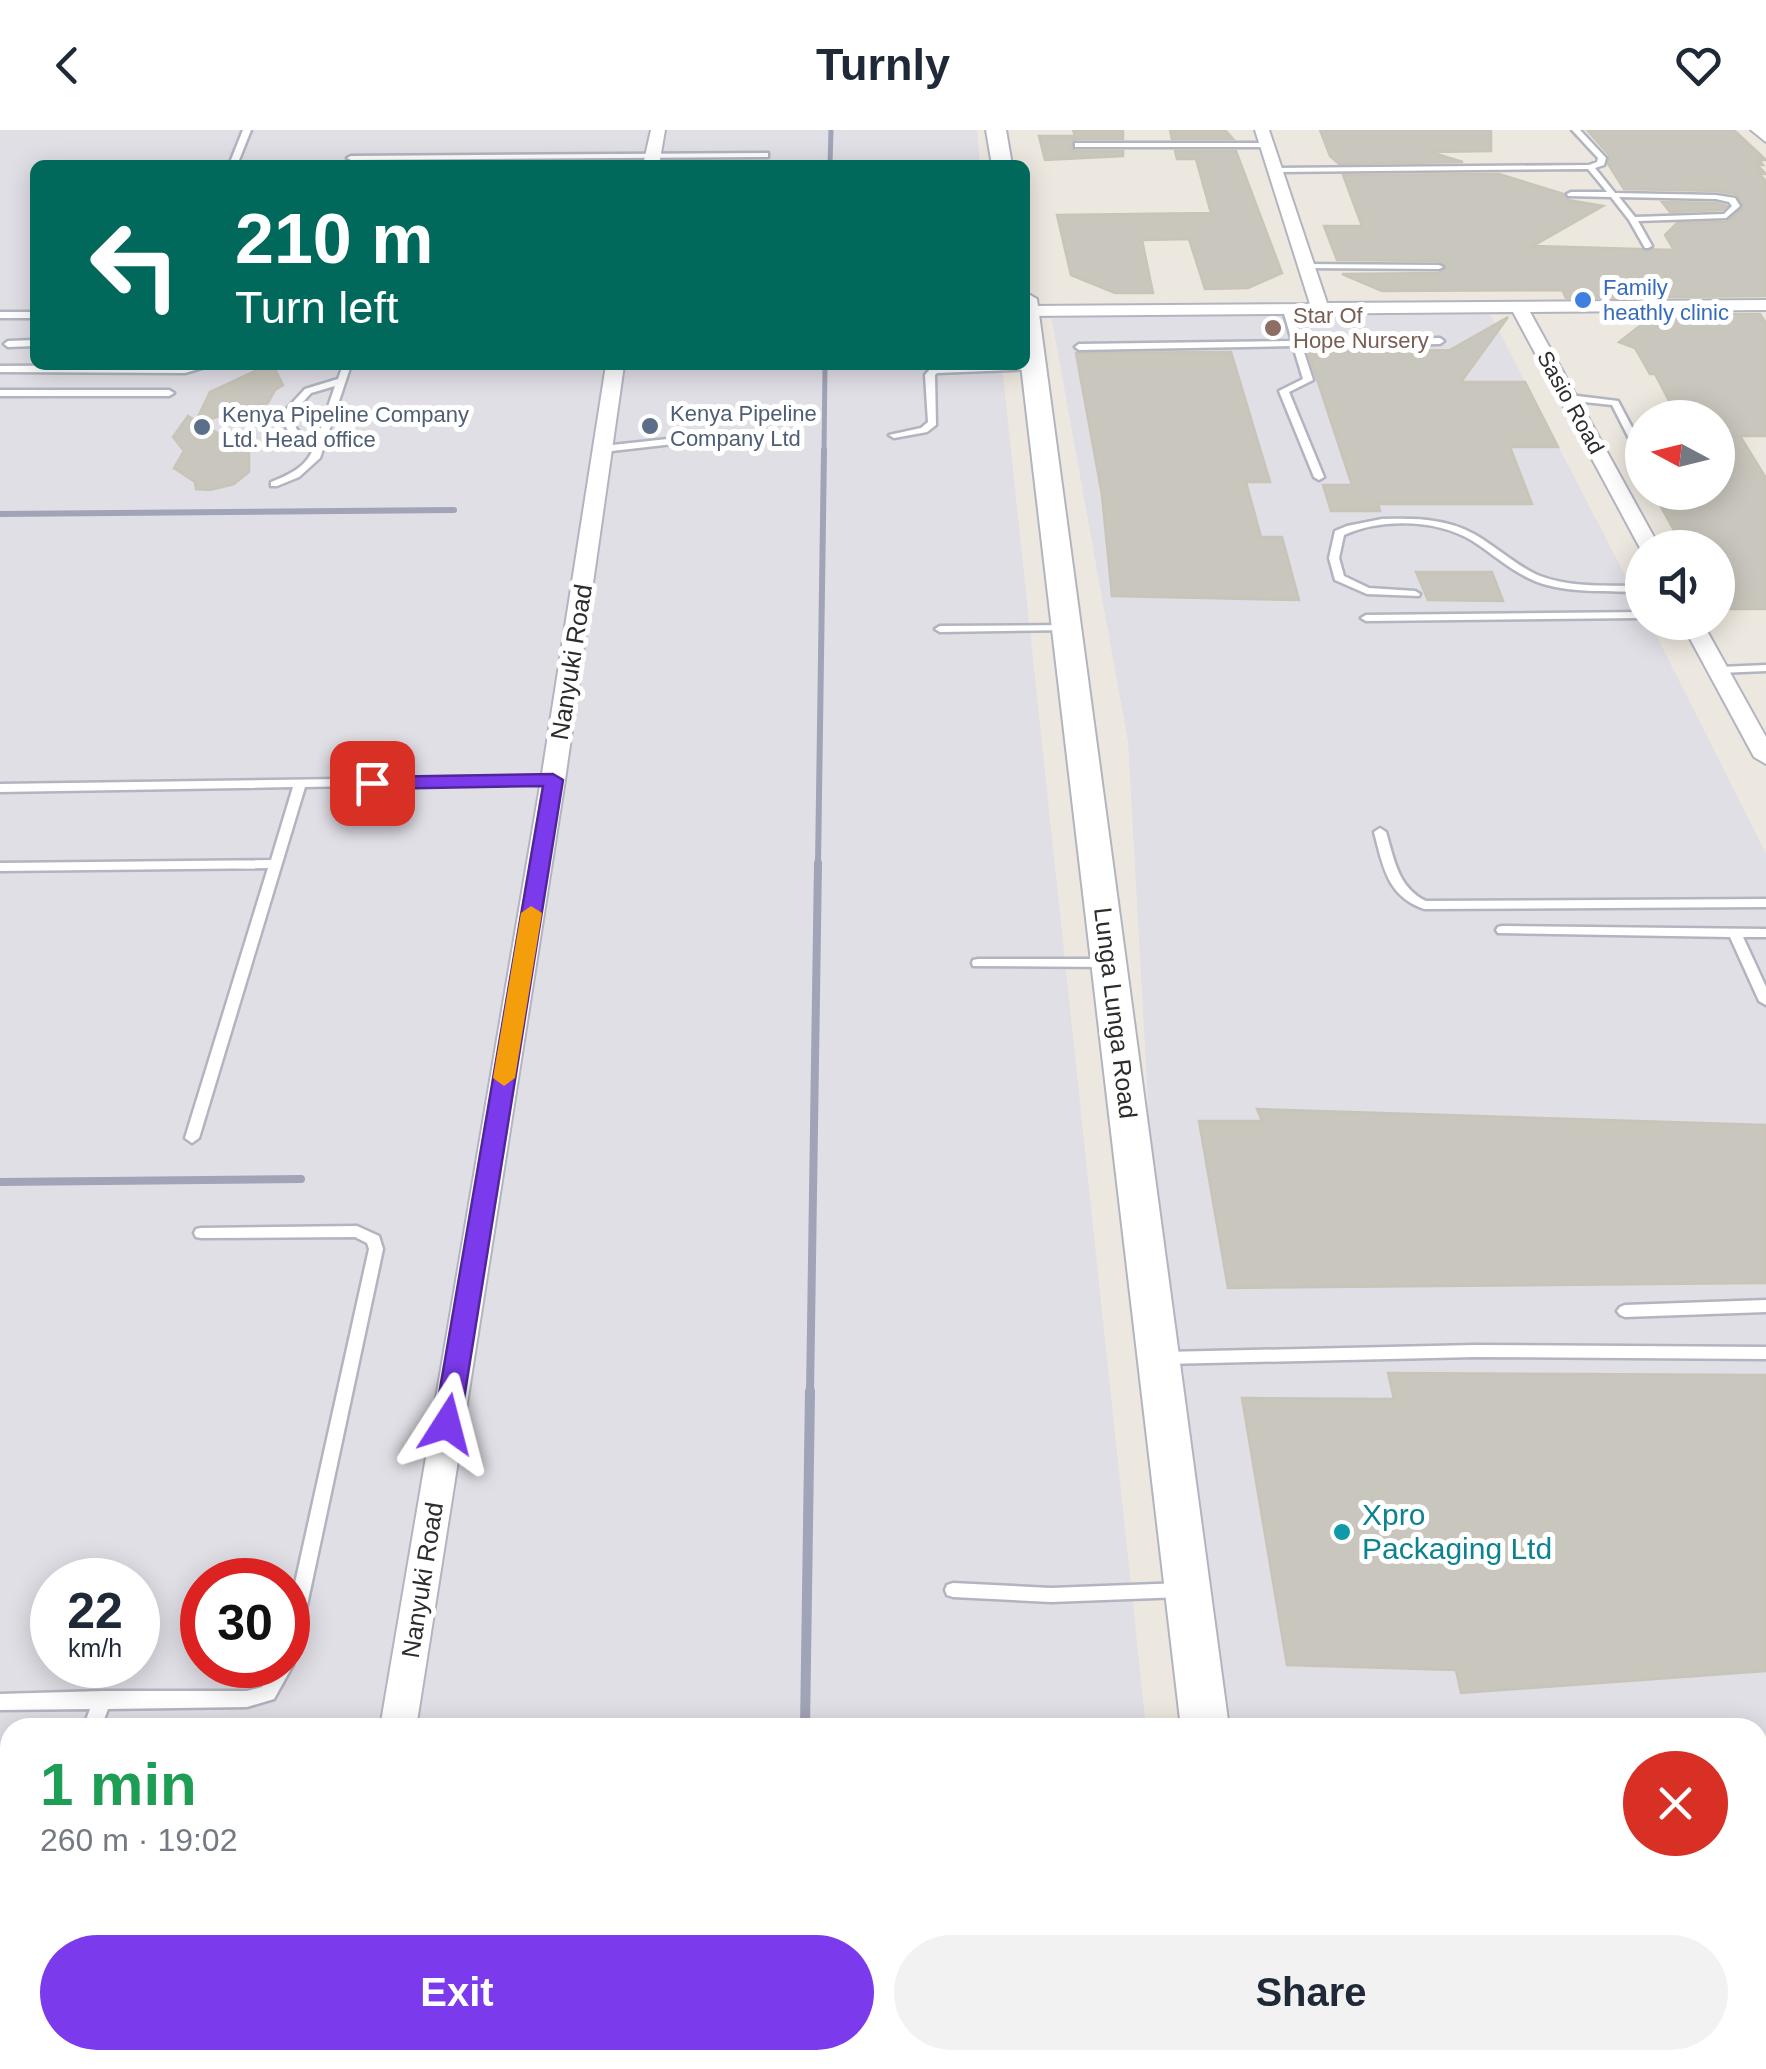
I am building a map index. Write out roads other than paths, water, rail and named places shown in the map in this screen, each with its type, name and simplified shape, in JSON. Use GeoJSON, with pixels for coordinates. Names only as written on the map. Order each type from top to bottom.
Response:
{"type":"FeatureCollection","features":[{"type":"Feature","properties":{"kind":"main road"},"geometry":{"type":"LineString","coordinates":[[996,130],[1001,160]]}},
{"type":"Feature","properties":{"kind":"main road","name":"Lunga Lunga Road"},"geometry":{"type":"LineString","coordinates":[[1030,334],[1205,1718]]}},
{"type":"Feature","properties":{"kind":"street"},"geometry":{"type":"LineString","coordinates":[[652,160],[658,130]]}},
{"type":"Feature","properties":{"kind":"street"},"geometry":{"type":"LineString","coordinates":[[1758,130],[1766,138]]}},
{"type":"Feature","properties":{"kind":"street"},"geometry":{"type":"LineString","coordinates":[[1265,138],[1320,309]]}},
{"type":"Feature","properties":{"kind":"street"},"geometry":{"type":"LineString","coordinates":[[1030,307],[1287,310],[1766,306]]}},
{"type":"Feature","properties":{"kind":"street","name":"Sasio Road"},"geometry":{"type":"LineString","coordinates":[[1520,309],[1640,530]]}},
{"type":"Feature","properties":{"kind":"street","name":"Nanyuki Road"},"geometry":{"type":"LineString","coordinates":[[400,1718],[553,780],[615,370]]}},
{"type":"Feature","properties":{"kind":"street"},"geometry":{"type":"LineString","coordinates":[[1702,640],[1766,758]]}},
{"type":"Feature","properties":{"kind":"lane"},"geometry":{"type":"LineString","coordinates":[[236,160],[247,130]]}},
{"type":"Feature","properties":{"kind":"lane"},"geometry":{"type":"LineString","coordinates":[[1277,170],[1590,168],[1602,158],[1576,130]]}},
{"type":"Feature","properties":{"kind":"lane"},"geometry":{"type":"LineString","coordinates":[[1078,145],[1265,138]]}},
{"type":"Feature","properties":{"kind":"lane"},"geometry":{"type":"LineString","coordinates":[[675,160],[765,156]]}},
{"type":"Feature","properties":{"kind":"lane"},"geometry":{"type":"LineString","coordinates":[[351,158],[552,160]]}},
{"type":"Feature","properties":{"kind":"lane"},"geometry":{"type":"LineString","coordinates":[[1590,168],[1633,219],[1648,246]]}},
{"type":"Feature","properties":{"kind":"lane"},"geometry":{"type":"LineString","coordinates":[[1571,194],[1716,197],[1732,200],[1736,206],[1726,216],[1633,219]]}},
{"type":"Feature","properties":{"kind":"lane"},"geometry":{"type":"LineString","coordinates":[[1307,266],[1439,266]]}},
{"type":"Feature","properties":{"kind":"lane"},"geometry":{"type":"LineString","coordinates":[[1287,310],[1308,380],[1284,391],[1319,477]]}},
{"type":"Feature","properties":{"kind":"lane"},"geometry":{"type":"LineString","coordinates":[[0,315],[30,315]]}},
{"type":"Feature","properties":{"kind":"lane"},"geometry":{"type":"LineString","coordinates":[[1079,348],[1440,341]]}},
{"type":"Feature","properties":{"kind":"lane"},"geometry":{"type":"LineString","coordinates":[[8,344],[30,343]]}},
{"type":"Feature","properties":{"kind":"lane"},"geometry":{"type":"LineString","coordinates":[[1030,367],[1035,367]]}},
{"type":"Feature","properties":{"kind":"lane"},"geometry":{"type":"LineString","coordinates":[[0,369],[30,369]]}},
{"type":"Feature","properties":{"kind":"lane"},"geometry":{"type":"LineString","coordinates":[[73,394],[87,370]]}},
{"type":"Feature","properties":{"kind":"lane"},"geometry":{"type":"LineString","coordinates":[[274,484],[306,468],[319,446],[345,370]]}},
{"type":"Feature","properties":{"kind":"lane"},"geometry":{"type":"LineString","coordinates":[[894,435],[924,430],[933,423],[930,375],[934,370]]}},
{"type":"Feature","properties":{"kind":"lane"},"geometry":{"type":"LineString","coordinates":[[319,446],[296,436],[287,420],[288,412],[308,391],[341,381]]}},
{"type":"Feature","properties":{"kind":"lane"},"geometry":{"type":"LineString","coordinates":[[0,393],[169,392]]}},
{"type":"Feature","properties":{"kind":"lane"},"geometry":{"type":"LineString","coordinates":[[1569,398],[1615,402],[1625,416]]}},
{"type":"Feature","properties":{"kind":"lane"},"geometry":{"type":"LineString","coordinates":[[603,449],[714,437]]}},
{"type":"Feature","properties":{"kind":"lane"},"geometry":{"type":"LineString","coordinates":[[1415,594],[1367,591],[1339,578],[1334,558],[1339,534],[1362,524],[1449,527],[1533,577],[1565,585],[1625,588]]}},
{"type":"Feature","properties":{"kind":"lane"},"geometry":{"type":"LineString","coordinates":[[1366,618],[1625,616]]}},
{"type":"Feature","properties":{"kind":"lane"},"geometry":{"type":"LineString","coordinates":[[940,629],[1068,628]]}},
{"type":"Feature","properties":{"kind":"lane"},"geometry":{"type":"LineString","coordinates":[[1720,670],[1766,668]]}},
{"type":"Feature","properties":{"kind":"lane"},"geometry":{"type":"LineString","coordinates":[[0,788],[553,780]]}},
{"type":"Feature","properties":{"kind":"lane"},"geometry":{"type":"LineString","coordinates":[[192,1138],[300,784]]}},
{"type":"Feature","properties":{"kind":"lane"},"geometry":{"type":"LineString","coordinates":[[1380,832],[1398,889],[1408,899],[1424,905],[1766,903]]}},
{"type":"Feature","properties":{"kind":"lane"},"geometry":{"type":"LineString","coordinates":[[0,867],[275,864]]}},
{"type":"Feature","properties":{"kind":"lane"},"geometry":{"type":"LineString","coordinates":[[1502,930],[1766,933]]}},
{"type":"Feature","properties":{"kind":"lane"},"geometry":{"type":"LineString","coordinates":[[1735,933],[1766,1001]]}},
{"type":"Feature","properties":{"kind":"lane"},"geometry":{"type":"LineString","coordinates":[[978,964],[1110,963]]}},
{"type":"Feature","properties":{"kind":"lane"},"geometry":{"type":"LineString","coordinates":[[201,1233],[357,1231],[374,1240],[376,1249],[309,1558]]}},
{"type":"Feature","properties":{"kind":"lane"},"geometry":{"type":"LineString","coordinates":[[1625,1311],[1766,1306]]}},
{"type":"Feature","properties":{"kind":"lane"},"geometry":{"type":"LineString","coordinates":[[1159,1358],[1475,1351],[1766,1353]]}},
{"type":"Feature","properties":{"kind":"lane"},"geometry":{"type":"LineString","coordinates":[[953,1590],[1051,1595],[1188,1590]]}},
{"type":"Feature","properties":{"kind":"lane"},"geometry":{"type":"LineString","coordinates":[[0,1702],[259,1698],[272,1688]]}},
{"type":"Feature","properties":{"kind":"lane"},"geometry":{"type":"LineString","coordinates":[[95,1718],[102,1699]]}},
{"type":"Feature","properties":{"kind":"railway"},"geometry":{"type":"LineString","coordinates":[[830,160],[831,130]]}},
{"type":"Feature","properties":{"kind":"railway"},"geometry":{"type":"LineString","coordinates":[[824,453],[825,370]]}},
{"type":"Feature","properties":{"kind":"railway"},"geometry":{"type":"LineString","coordinates":[[818,865],[824,450]]}},
{"type":"Feature","properties":{"kind":"railway"},"geometry":{"type":"LineString","coordinates":[[0,514],[454,510]]}},
{"type":"Feature","properties":{"kind":"railway"},"geometry":{"type":"LineString","coordinates":[[810,1393],[818,863]]}},
{"type":"Feature","properties":{"kind":"railway"},"geometry":{"type":"LineString","coordinates":[[0,1182],[301,1179]]}},
{"type":"Feature","properties":{"kind":"railway"},"geometry":{"type":"LineString","coordinates":[[805,1718],[810,1391]]}},
{"type":"Feature","properties":{"kind":"place","name":"Family heathly clinic"},"geometry":{"type":"Point","coordinates":[1583,300]}},
{"type":"Feature","properties":{"kind":"place","name":"Star Of Hope Nursery"},"geometry":{"type":"Point","coordinates":[1273,328]}},
{"type":"Feature","properties":{"kind":"place","name":"Kenya Pipeline Company Ltd"},"geometry":{"type":"Point","coordinates":[650,426]}},
{"type":"Feature","properties":{"kind":"place","name":"Kenya Pipeline Company Ltd. Head office"},"geometry":{"type":"Point","coordinates":[202,427]}},
{"type":"Feature","properties":{"kind":"place","name":"Xpro Packaging Ltd"},"geometry":{"type":"Point","coordinates":[1342,1532]}}]}
